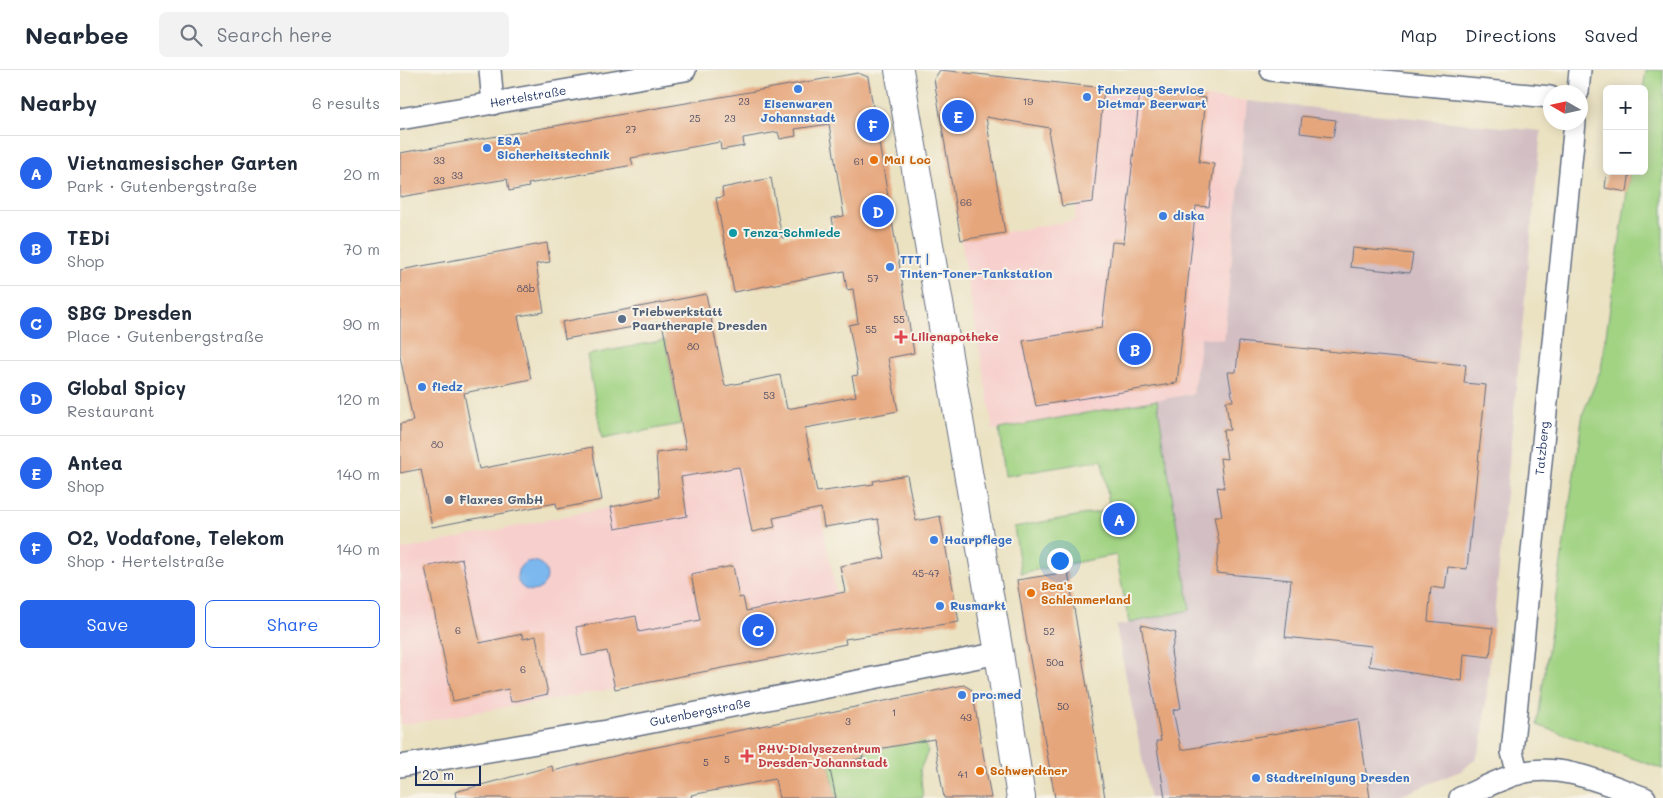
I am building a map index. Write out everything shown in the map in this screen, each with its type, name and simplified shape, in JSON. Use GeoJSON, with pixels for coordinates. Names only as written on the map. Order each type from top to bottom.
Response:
{"type":"FeatureCollection","features":[{"type":"Feature","properties":{"kind":"street"},"geometry":{"type":"LineString","coordinates":[[490,70],[493,104]]}},
{"type":"Feature","properties":{"kind":"street","name":"Hertelstraße"},"geometry":{"type":"LineString","coordinates":[[400,119],[686,70]]}},
{"type":"Feature","properties":{"kind":"street"},"geometry":{"type":"LineString","coordinates":[[899,70],[999,653],[1021,798]]}},
{"type":"Feature","properties":{"kind":"street"},"geometry":{"type":"LineString","coordinates":[[1270,70],[1543,96]]}},
{"type":"Feature","properties":{"kind":"street"},"geometry":{"type":"LineString","coordinates":[[1579,85],[1580,70]]}},
{"type":"Feature","properties":{"kind":"street","name":"Tatzberg"},"geometry":{"type":"LineString","coordinates":[[1518,774],[1512,752],[1574,130]]}},
{"type":"Feature","properties":{"kind":"street","name":"Gutenbergstraße"},"geometry":{"type":"LineString","coordinates":[[400,766],[607,731],[999,653]]}},
{"type":"Feature","properties":{"kind":"street"},"geometry":{"type":"LineString","coordinates":[[1460,798],[1518,774],[1550,770],[1582,776],[1645,798]]}},
{"type":"Feature","properties":{"kind":"shaded area"},"geometry":{"type":"Polygon","coordinates":[[[1104,88],[1247,101],[1224,340],[1201,338],[1193,394],[993,430],[961,240],[1075,220],[1077,204],[1099,133],[1104,88]]]}},
{"type":"Feature","properties":{"kind":"shaded area","name":"Stadtreinigung Dresden"},"geometry":{"type":"Polygon","coordinates":[[[1247,101],[1541,131],[1482,742],[1476,758],[1463,770],[1395,798],[1150,798],[1116,626],[1190,610],[1157,400],[1193,394],[1201,337],[1224,340],[1247,101]]]}},
{"type":"Feature","properties":{"kind":"shaded area"},"geometry":{"type":"Polygon","coordinates":[[[756,435],[766,492],[815,483],[846,644],[615,689],[401,725],[400,550],[659,497],[656,453],[756,435]]]}},
{"type":"Feature","properties":{"kind":"green space"},"geometry":{"type":"Polygon","coordinates":[[[1646,70],[1663,70],[1663,769],[1537,725],[1583,413],[1601,369],[1629,175],[1648,175],[1648,85],[1644,85],[1646,70]]]}},
{"type":"Feature","properties":{"kind":"green space"},"geometry":{"type":"Polygon","coordinates":[[[665,340],[681,424],[602,439],[587,355],[665,340]]]}},
{"type":"Feature","properties":{"kind":"green space"},"geometry":{"type":"Polygon","coordinates":[[[1157,400],[1190,610],[1129,623],[1116,555],[1021,573],[1014,527],[1110,510],[1102,460],[1005,476],[999,429],[1157,400]]]}},
{"type":"Feature","properties":{"kind":"green space"},"geometry":{"type":"Polygon","coordinates":[[[922,740],[928,751],[920,770],[923,798],[836,798],[828,758],[846,761],[863,758],[862,752],[922,740]]]}},
{"type":"Feature","properties":{"kind":"water"},"geometry":{"type":"Polygon","coordinates":[[[532,561],[538,562],[546,570],[546,582],[538,590],[532,591],[526,590],[518,582],[517,576],[518,570],[526,562],[532,561]]]}},
{"type":"Feature","properties":{"kind":"building"},"geometry":{"type":"Polygon","coordinates":[[[940,70],[1104,88],[1093,202],[1062,206],[1049,136],[1050,128],[986,117],[1005,233],[961,240],[934,79],[940,70]]]}},
{"type":"Feature","properties":{"kind":"building"},"geometry":{"type":"Polygon","coordinates":[[[858,73],[868,77],[914,353],[888,358],[898,411],[805,428],[817,492],[874,484],[873,481],[907,475],[916,521],[940,516],[959,622],[845,639],[846,644],[615,689],[607,651],[582,656],[576,627],[636,616],[639,632],[700,620],[691,574],[733,566],[739,598],[743,597],[746,611],[845,592],[840,566],[885,558],[878,519],[824,527],[821,508],[773,518],[775,527],[752,532],[739,467],[681,477],[687,516],[615,529],[611,507],[659,497],[656,453],[686,449],[662,322],[565,339],[562,322],[706,294],[725,386],[780,375],[787,409],[856,396],[852,376],[858,375],[849,325],[858,323],[853,289],[847,290],[844,271],[734,292],[716,198],[723,197],[722,188],[771,178],[782,238],[834,229],[832,218],[844,216],[829,124],[795,129],[796,136],[780,139],[778,132],[743,138],[744,146],[721,150],[720,142],[631,158],[633,165],[528,184],[529,187],[509,191],[507,179],[400,197],[400,153],[858,73]]]}},
{"type":"Feature","properties":{"kind":"building"},"geometry":{"type":"Polygon","coordinates":[[[1140,91],[1206,98],[1199,162],[1214,164],[1209,207],[1196,206],[1177,383],[1036,406],[1023,341],[1102,328],[1112,242],[1124,243],[1140,91]]]}},
{"type":"Feature","properties":{"kind":"building"},"geometry":{"type":"Polygon","coordinates":[[[1302,116],[1336,120],[1333,137],[1300,133],[1302,116]]]}},
{"type":"Feature","properties":{"kind":"building"},"geometry":{"type":"Polygon","coordinates":[[[1607,175],[1629,175],[1627,192],[1605,188],[1607,175]]]}},
{"type":"Feature","properties":{"kind":"building"},"geometry":{"type":"Polygon","coordinates":[[[547,243],[550,262],[536,264],[544,312],[518,316],[531,379],[464,393],[479,469],[592,447],[602,500],[557,509],[556,503],[432,527],[421,469],[400,473],[400,424],[413,421],[400,356],[400,270],[547,243]]]}},
{"type":"Feature","properties":{"kind":"building"},"geometry":{"type":"Polygon","coordinates":[[[1352,248],[1413,254],[1410,273],[1350,267],[1352,248]]]}},
{"type":"Feature","properties":{"kind":"building"},"geometry":{"type":"Polygon","coordinates":[[[1239,342],[1466,365],[1464,383],[1486,385],[1467,569],[1448,567],[1445,589],[1431,587],[1428,621],[1493,628],[1490,657],[1464,654],[1462,681],[1369,666],[1372,646],[1285,637],[1291,580],[1216,573],[1219,543],[1214,516],[1222,516],[1217,487],[1224,488],[1220,458],[1227,459],[1223,430],[1230,430],[1226,401],[1233,401],[1228,372],[1236,372],[1239,342]]]}},
{"type":"Feature","properties":{"kind":"building"},"geometry":{"type":"Polygon","coordinates":[[[462,559],[480,643],[522,634],[523,639],[536,636],[548,694],[511,702],[508,689],[453,701],[425,567],[462,559]]]}},
{"type":"Feature","properties":{"kind":"building"},"geometry":{"type":"Polygon","coordinates":[[[1068,572],[1105,798],[1055,798],[1027,642],[1017,580],[1068,572]]]}},
{"type":"Feature","properties":{"kind":"building"},"geometry":{"type":"Polygon","coordinates":[[[1141,625],[1176,633],[1171,652],[1181,708],[1173,710],[1181,750],[1358,719],[1370,798],[1165,798],[1156,741],[1161,741],[1141,625]]]}},
{"type":"Feature","properties":{"kind":"building"},"geometry":{"type":"Polygon","coordinates":[[[964,685],[972,690],[991,798],[944,798],[934,739],[862,752],[863,758],[829,765],[836,798],[779,798],[775,779],[691,795],[692,798],[456,798],[455,792],[552,766],[553,771],[627,753],[964,685]]]}},
{"type":"Feature","properties":{"kind":"place","name":"Eisenwaren Johannstadt"},"geometry":{"type":"Point","coordinates":[798,89]}},
{"type":"Feature","properties":{"kind":"place","name":"Fahrzeug-Service Dietmar Beerwart"},"geometry":{"type":"Point","coordinates":[1087,97]}},
{"type":"Feature","properties":{"kind":"place","name":"Antea"},"geometry":{"type":"Point","coordinates":[958,116]}},
{"type":"Feature","properties":{"kind":"place","name":"O2, Vodafone, Telekom"},"geometry":{"type":"Point","coordinates":[873,125]}},
{"type":"Feature","properties":{"kind":"place","name":"ESA Sicherheitstechnik"},"geometry":{"type":"Point","coordinates":[487,148]}},
{"type":"Feature","properties":{"kind":"place","name":"Mai Loc"},"geometry":{"type":"Point","coordinates":[874,160]}},
{"type":"Feature","properties":{"kind":"place","name":"Global Spicy"},"geometry":{"type":"Point","coordinates":[878,211]}},
{"type":"Feature","properties":{"kind":"place","name":"diska"},"geometry":{"type":"Point","coordinates":[1163,216]}},
{"type":"Feature","properties":{"kind":"place","name":"Tenza-Schmiede"},"geometry":{"type":"Point","coordinates":[733,233]}},
{"type":"Feature","properties":{"kind":"place","name":"TTT | Tinten-Toner-Tankstation"},"geometry":{"type":"Point","coordinates":[890,267]}},
{"type":"Feature","properties":{"kind":"place","name":"Triebwerkstatt Paartherapie Dresden"},"geometry":{"type":"Point","coordinates":[622,319]}},
{"type":"Feature","properties":{"kind":"place","name":"Lilienapotheke"},"geometry":{"type":"Point","coordinates":[901,337]}},
{"type":"Feature","properties":{"kind":"place","name":"TEDi"},"geometry":{"type":"Point","coordinates":[1135,349]}},
{"type":"Feature","properties":{"kind":"place","name":"fiedz"},"geometry":{"type":"Point","coordinates":[422,387]}},
{"type":"Feature","properties":{"kind":"place","name":"Flaxres GmbH"},"geometry":{"type":"Point","coordinates":[449,500]}},
{"type":"Feature","properties":{"kind":"place","name":"Vietnamesischer Garten"},"geometry":{"type":"Point","coordinates":[1119,519]}},
{"type":"Feature","properties":{"kind":"place","name":"Haarpflege"},"geometry":{"type":"Point","coordinates":[934,540]}},
{"type":"Feature","properties":{"kind":"place","name":"Bea's Schlemmerland"},"geometry":{"type":"Point","coordinates":[1031,593]}},
{"type":"Feature","properties":{"kind":"place","name":"Rusmarkt"},"geometry":{"type":"Point","coordinates":[940,606]}},
{"type":"Feature","properties":{"kind":"place","name":"SBG Dresden"},"geometry":{"type":"Point","coordinates":[758,630]}},
{"type":"Feature","properties":{"kind":"place","name":"pro:med"},"geometry":{"type":"Point","coordinates":[962,695]}},
{"type":"Feature","properties":{"kind":"place","name":"PHV-Dialysezentrum Dresden-Johannstadt"},"geometry":{"type":"Point","coordinates":[747,756]}},
{"type":"Feature","properties":{"kind":"place","name":"Schwerdtner"},"geometry":{"type":"Point","coordinates":[980,771]}},
{"type":"Feature","properties":{"kind":"place","name":"Stadtreinigung Dresden"},"geometry":{"type":"Point","coordinates":[1256,778]}}]}
